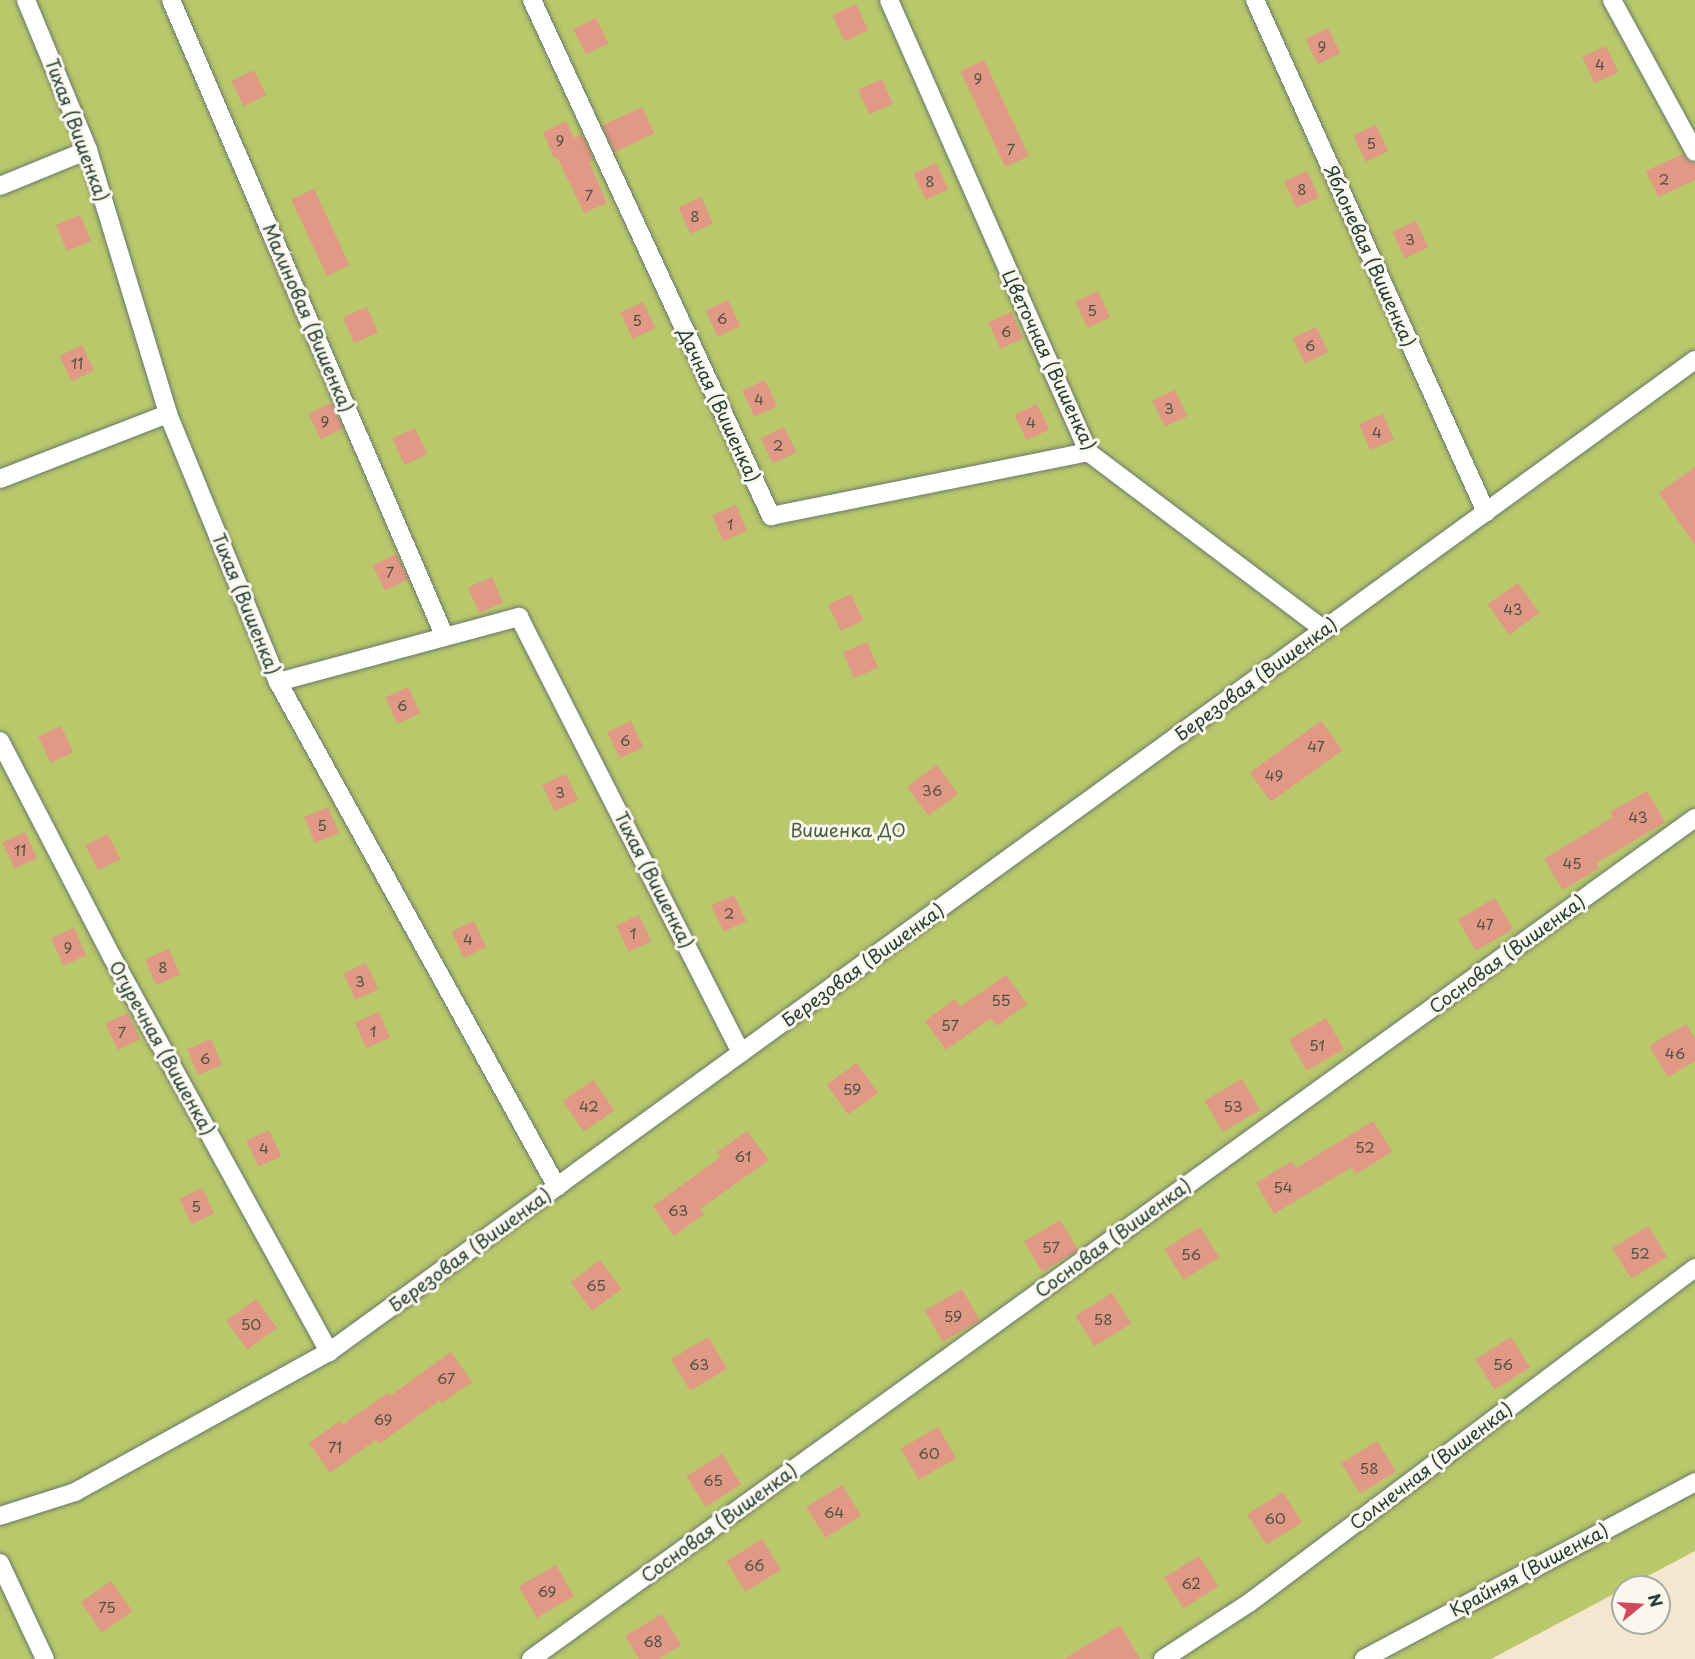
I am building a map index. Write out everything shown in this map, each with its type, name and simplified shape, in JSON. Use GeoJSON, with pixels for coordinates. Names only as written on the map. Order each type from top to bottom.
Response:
{"type":"FeatureCollection","features":[{"type":"Feature","properties":{"kind":"lane","name":"Тихая (Вишенка)"},"geometry":{"type":"LineString","coordinates":[[26,0],[88,150],[168,414],[278,682],[519,617],[741,1053]]}},
{"type":"Feature","properties":{"kind":"lane","name":"Малиновая (Вишенка)"},"geometry":{"type":"LineString","coordinates":[[171,0],[445,637]]}},
{"type":"Feature","properties":{"kind":"lane","name":"Дачная (Вишенка)"},"geometry":{"type":"LineString","coordinates":[[532,0],[771,516],[1088,452]]}},
{"type":"Feature","properties":{"kind":"lane","name":"Цветочная (Вишенка)"},"geometry":{"type":"LineString","coordinates":[[889,0],[1088,452],[1324,630]]}},
{"type":"Feature","properties":{"kind":"lane","name":"Яблоневая (Вишенка)"},"geometry":{"type":"LineString","coordinates":[[1255,0],[1486,512]]}},
{"type":"Feature","properties":{"kind":"lane"},"geometry":{"type":"LineString","coordinates":[[1612,0],[1695,152]]}},
{"type":"Feature","properties":{"kind":"lane"},"geometry":{"type":"LineString","coordinates":[[0,186],[88,150]]}},
{"type":"Feature","properties":{"kind":"lane","name":"Березовая (Вишенка)"},"geometry":{"type":"LineString","coordinates":[[0,1516],[75,1492],[329,1352],[1695,360]]}},
{"type":"Feature","properties":{"kind":"lane"},"geometry":{"type":"LineString","coordinates":[[0,479],[168,414]]}},
{"type":"Feature","properties":{"kind":"lane"},"geometry":{"type":"LineString","coordinates":[[278,682],[557,1187]]}},
{"type":"Feature","properties":{"kind":"lane","name":"Огуречная (Вишенка)"},"geometry":{"type":"LineString","coordinates":[[0,741],[112,957],[329,1352]]}},
{"type":"Feature","properties":{"kind":"lane","name":"Сосновая (Вишенка)"},"geometry":{"type":"LineString","coordinates":[[531,1659],[1695,818]]}},
{"type":"Feature","properties":{"kind":"lane","name":"Солнечная (Вишенка)"},"geometry":{"type":"LineString","coordinates":[[1163,1659],[1249,1603],[1695,1268]]}},
{"type":"Feature","properties":{"kind":"lane","name":"Крайняя (Вишенка)"},"geometry":{"type":"LineString","coordinates":[[1364,1659],[1695,1482]]}},
{"type":"Feature","properties":{"kind":"lane"},"geometry":{"type":"LineString","coordinates":[[0,1563],[45,1659]]}},
{"type":"Feature","properties":{"kind":"green space","name":"Вишенка ДО"},"geometry":{"type":"Polygon","coordinates":[[[0,0],[1695,0],[1695,1551],[1650,1575],[1611,1575],[1611,1595],[1491,1659],[0,1659],[0,0]]]}},
{"type":"Feature","properties":{"kind":"building"},"geometry":{"type":"Polygon","coordinates":[[[856,4],[868,30],[845,41],[832,15],[856,4]]]}},
{"type":"Feature","properties":{"kind":"building"},"geometry":{"type":"Polygon","coordinates":[[[596,18],[608,43],[586,54],[574,29],[596,18]]]}},
{"type":"Feature","properties":{"kind":"building"},"geometry":{"type":"Polygon","coordinates":[[[1328,28],[1340,53],[1318,64],[1306,39],[1328,28]]]}},
{"type":"Feature","properties":{"kind":"building"},"geometry":{"type":"Polygon","coordinates":[[[1606,46],[1618,72],[1595,83],[1582,57],[1606,46]]]}},
{"type":"Feature","properties":{"kind":"building"},"geometry":{"type":"Polygon","coordinates":[[[984,60],[1029,156],[1005,167],[960,71],[984,60]]]}},
{"type":"Feature","properties":{"kind":"building"},"geometry":{"type":"Polygon","coordinates":[[[254,70],[266,95],[244,106],[232,81],[254,70]]]}},
{"type":"Feature","properties":{"kind":"building"},"geometry":{"type":"Polygon","coordinates":[[[882,79],[893,104],[869,114],[858,90],[882,79]]]}},
{"type":"Feature","properties":{"kind":"building"},"geometry":{"type":"Polygon","coordinates":[[[642,107],[654,133],[614,152],[602,126],[642,107]]]}},
{"type":"Feature","properties":{"kind":"building"},"geometry":{"type":"Polygon","coordinates":[[[566,121],[574,138],[582,134],[594,160],[589,162],[607,203],[584,213],[557,157],[554,158],[543,132],[566,121]]]}},
{"type":"Feature","properties":{"kind":"building"},"geometry":{"type":"Polygon","coordinates":[[[1376,125],[1388,151],[1366,162],[1353,136],[1376,125]]]}},
{"type":"Feature","properties":{"kind":"building"},"geometry":{"type":"Polygon","coordinates":[[[1683,154],[1689,161],[1695,163],[1695,180],[1658,197],[1646,171],[1683,154]]]}},
{"type":"Feature","properties":{"kind":"building"},"geometry":{"type":"Polygon","coordinates":[[[936,163],[948,189],[926,200],[913,174],[936,163]]]}},
{"type":"Feature","properties":{"kind":"building"},"geometry":{"type":"Polygon","coordinates":[[[1307,171],[1319,197],[1297,208],[1284,182],[1307,171]]]}},
{"type":"Feature","properties":{"kind":"building"},"geometry":{"type":"Polygon","coordinates":[[[314,189],[349,265],[327,276],[291,200],[314,189]]]}},
{"type":"Feature","properties":{"kind":"building"},"geometry":{"type":"Polygon","coordinates":[[[701,197],[713,223],[691,234],[678,208],[701,197]]]}},
{"type":"Feature","properties":{"kind":"building"},"geometry":{"type":"Polygon","coordinates":[[[80,215],[91,241],[67,251],[56,225],[80,215]]]}},
{"type":"Feature","properties":{"kind":"building"},"geometry":{"type":"Polygon","coordinates":[[[1416,221],[1428,247],[1405,258],[1392,232],[1416,221]]]}},
{"type":"Feature","properties":{"kind":"building"},"geometry":{"type":"Polygon","coordinates":[[[1098,291],[1110,317],[1088,328],[1075,302],[1098,291]]]}},
{"type":"Feature","properties":{"kind":"building"},"geometry":{"type":"Polygon","coordinates":[[[728,300],[740,326],[718,337],[705,311],[728,300]]]}},
{"type":"Feature","properties":{"kind":"building"},"geometry":{"type":"Polygon","coordinates":[[[643,302],[655,328],[633,339],[620,313],[643,302]]]}},
{"type":"Feature","properties":{"kind":"building"},"geometry":{"type":"Polygon","coordinates":[[[367,307],[378,333],[354,343],[343,317],[367,307]]]}},
{"type":"Feature","properties":{"kind":"building"},"geometry":{"type":"Polygon","coordinates":[[[1011,312],[1023,338],[1001,349],[988,323],[1011,312]]]}},
{"type":"Feature","properties":{"kind":"building"},"geometry":{"type":"Polygon","coordinates":[[[1316,327],[1328,352],[1305,364],[1293,338],[1316,327]]]}},
{"type":"Feature","properties":{"kind":"building"},"geometry":{"type":"Polygon","coordinates":[[[82,345],[94,370],[72,381],[60,356],[82,345]]]}},
{"type":"Feature","properties":{"kind":"building"},"geometry":{"type":"Polygon","coordinates":[[[765,380],[777,406],[755,417],[742,391],[765,380]]]}},
{"type":"Feature","properties":{"kind":"building"},"geometry":{"type":"Polygon","coordinates":[[[1175,390],[1187,416],[1165,427],[1152,401],[1175,390]]]}},
{"type":"Feature","properties":{"kind":"building"},"geometry":{"type":"Polygon","coordinates":[[[331,403],[343,428],[321,439],[309,414],[331,403]]]}},
{"type":"Feature","properties":{"kind":"building"},"geometry":{"type":"Polygon","coordinates":[[[1037,404],[1049,429],[1027,440],[1015,415],[1037,404]]]}},
{"type":"Feature","properties":{"kind":"building"},"geometry":{"type":"Polygon","coordinates":[[[1383,414],[1394,440],[1370,450],[1359,424],[1383,414]]]}},
{"type":"Feature","properties":{"kind":"building"},"geometry":{"type":"Polygon","coordinates":[[[784,427],[796,452],[773,464],[761,438],[784,427]]]}},
{"type":"Feature","properties":{"kind":"building"},"geometry":{"type":"Polygon","coordinates":[[[415,428],[427,454],[405,465],[392,439],[415,428]]]}},
{"type":"Feature","properties":{"kind":"building"},"geometry":{"type":"Polygon","coordinates":[[[1695,467],[1695,545],[1659,493],[1695,467]]]}},
{"type":"Feature","properties":{"kind":"building"},"geometry":{"type":"Polygon","coordinates":[[[736,505],[747,531],[723,541],[712,515],[736,505]]]}},
{"type":"Feature","properties":{"kind":"building"},"geometry":{"type":"Polygon","coordinates":[[[396,554],[408,579],[385,591],[373,565],[396,554]]]}},
{"type":"Feature","properties":{"kind":"building"},"geometry":{"type":"Polygon","coordinates":[[[492,577],[503,603],[479,613],[468,587],[492,577]]]}},
{"type":"Feature","properties":{"kind":"building"},"geometry":{"type":"Polygon","coordinates":[[[1518,583],[1539,613],[1509,635],[1488,604],[1518,583]]]}},
{"type":"Feature","properties":{"kind":"building"},"geometry":{"type":"Polygon","coordinates":[[[851,594],[863,620],[841,631],[828,605],[851,594]]]}},
{"type":"Feature","properties":{"kind":"building"},"geometry":{"type":"Polygon","coordinates":[[[867,642],[878,668],[854,678],[843,652],[867,642]]]}},
{"type":"Feature","properties":{"kind":"building"},"geometry":{"type":"Polygon","coordinates":[[[408,687],[420,713],[398,724],[385,698],[408,687]]]}},
{"type":"Feature","properties":{"kind":"building"},"geometry":{"type":"Polygon","coordinates":[[[631,721],[643,747],[620,758],[607,732],[631,721]]]}},
{"type":"Feature","properties":{"kind":"building"},"geometry":{"type":"Polygon","coordinates":[[[1321,721],[1342,750],[1271,802],[1250,773],[1321,721]]]}},
{"type":"Feature","properties":{"kind":"building"},"geometry":{"type":"Polygon","coordinates":[[[61,726],[73,752],[51,763],[38,737],[61,726]]]}},
{"type":"Feature","properties":{"kind":"building"},"geometry":{"type":"Polygon","coordinates":[[[937,765],[958,794],[928,816],[907,787],[937,765]]]}},
{"type":"Feature","properties":{"kind":"building"},"geometry":{"type":"Polygon","coordinates":[[[566,774],[578,800],[555,811],[542,785],[566,774]]]}},
{"type":"Feature","properties":{"kind":"building"},"geometry":{"type":"Polygon","coordinates":[[[1647,791],[1665,822],[1597,863],[1599,868],[1563,890],[1544,859],[1613,817],[1610,812],[1647,791]]]}},
{"type":"Feature","properties":{"kind":"building"},"geometry":{"type":"Polygon","coordinates":[[[328,807],[339,833],[315,843],[304,817],[328,807]]]}},
{"type":"Feature","properties":{"kind":"building"},"geometry":{"type":"Polygon","coordinates":[[[25,832],[37,858],[15,869],[2,843],[25,832]]]}},
{"type":"Feature","properties":{"kind":"building"},"geometry":{"type":"Polygon","coordinates":[[[108,834],[120,859],[98,870],[86,845],[108,834]]]}},
{"type":"Feature","properties":{"kind":"building"},"geometry":{"type":"Polygon","coordinates":[[[734,895],[746,921],[724,932],[711,906],[734,895]]]}},
{"type":"Feature","properties":{"kind":"building"},"geometry":{"type":"Polygon","coordinates":[[[1495,898],[1513,929],[1476,951],[1458,920],[1495,898]]]}},
{"type":"Feature","properties":{"kind":"building"},"geometry":{"type":"Polygon","coordinates":[[[639,915],[651,941],[629,952],[616,926],[639,915]]]}},
{"type":"Feature","properties":{"kind":"building"},"geometry":{"type":"Polygon","coordinates":[[[474,921],[486,947],[464,958],[451,932],[474,921]]]}},
{"type":"Feature","properties":{"kind":"building"},"geometry":{"type":"Polygon","coordinates":[[[74,928],[86,955],[63,966],[51,938],[74,928]]]}},
{"type":"Feature","properties":{"kind":"building"},"geometry":{"type":"Polygon","coordinates":[[[169,949],[180,975],[156,985],[145,959],[169,949]]]}},
{"type":"Feature","properties":{"kind":"building"},"geometry":{"type":"Polygon","coordinates":[[[366,963],[378,989],[356,1000],[343,974],[366,963]]]}},
{"type":"Feature","properties":{"kind":"building"},"geometry":{"type":"Polygon","coordinates":[[[1006,975],[1027,1004],[997,1026],[991,1018],[946,1050],[925,1021],[955,999],[960,1007],[1006,975]]]}},
{"type":"Feature","properties":{"kind":"building"},"geometry":{"type":"Polygon","coordinates":[[[379,1012],[390,1038],[366,1048],[355,1022],[379,1012]]]}},
{"type":"Feature","properties":{"kind":"building"},"geometry":{"type":"Polygon","coordinates":[[[128,1013],[140,1039],[118,1050],[105,1024],[128,1013]]]}},
{"type":"Feature","properties":{"kind":"building"},"geometry":{"type":"Polygon","coordinates":[[[1326,1018],[1344,1049],[1307,1071],[1289,1040],[1326,1018]]]}},
{"type":"Feature","properties":{"kind":"building"},"geometry":{"type":"Polygon","coordinates":[[[1686,1024],[1695,1039],[1695,1061],[1668,1077],[1649,1046],[1686,1024]]]}},
{"type":"Feature","properties":{"kind":"building"},"geometry":{"type":"Polygon","coordinates":[[[211,1039],[222,1065],[198,1075],[187,1049],[211,1039]]]}},
{"type":"Feature","properties":{"kind":"building"},"geometry":{"type":"Polygon","coordinates":[[[857,1063],[878,1093],[848,1115],[827,1084],[857,1063]]]}},
{"type":"Feature","properties":{"kind":"building"},"geometry":{"type":"Polygon","coordinates":[[[1242,1079],[1260,1110],[1223,1132],[1205,1100],[1242,1079]]]}},
{"type":"Feature","properties":{"kind":"building"},"geometry":{"type":"Polygon","coordinates":[[[593,1080],[614,1110],[584,1132],[563,1101],[593,1080]]]}},
{"type":"Feature","properties":{"kind":"building"},"geometry":{"type":"Polygon","coordinates":[[[1373,1121],[1392,1152],[1356,1174],[1352,1167],[1274,1214],[1256,1183],[1292,1161],[1296,1168],[1373,1121]]]}},
{"type":"Feature","properties":{"kind":"building"},"geometry":{"type":"Polygon","coordinates":[[[269,1130],[281,1156],[259,1167],[246,1141],[269,1130]]]}},
{"type":"Feature","properties":{"kind":"building"},"geometry":{"type":"Polygon","coordinates":[[[747,1131],[769,1160],[700,1209],[704,1214],[674,1236],[653,1206],[721,1157],[717,1152],[747,1131]]]}},
{"type":"Feature","properties":{"kind":"building"},"geometry":{"type":"Polygon","coordinates":[[[202,1188],[214,1213],[192,1224],[180,1199],[202,1188]]]}},
{"type":"Feature","properties":{"kind":"building"},"geometry":{"type":"Polygon","coordinates":[[[1060,1220],[1078,1250],[1042,1272],[1024,1242],[1060,1220]]]}},
{"type":"Feature","properties":{"kind":"building"},"geometry":{"type":"Polygon","coordinates":[[[1648,1226],[1667,1257],[1631,1279],[1612,1248],[1648,1226]]]}},
{"type":"Feature","properties":{"kind":"building"},"geometry":{"type":"Polygon","coordinates":[[[1200,1227],[1219,1258],[1183,1280],[1164,1249],[1200,1227]]]}},
{"type":"Feature","properties":{"kind":"building"},"geometry":{"type":"Polygon","coordinates":[[[600,1260],[622,1289],[592,1311],[570,1282],[600,1260]]]}},
{"type":"Feature","properties":{"kind":"building"},"geometry":{"type":"Polygon","coordinates":[[[962,1289],[980,1320],[943,1342],[925,1310],[962,1289]]]}},
{"type":"Feature","properties":{"kind":"building"},"geometry":{"type":"Polygon","coordinates":[[[1112,1293],[1131,1324],[1095,1346],[1076,1316],[1112,1293]]]}},
{"type":"Feature","properties":{"kind":"building"},"geometry":{"type":"Polygon","coordinates":[[[256,1299],[277,1328],[247,1350],[226,1321],[256,1299]]]}},
{"type":"Feature","properties":{"kind":"building"},"geometry":{"type":"Polygon","coordinates":[[[708,1337],[727,1369],[690,1391],[671,1359],[708,1337]]]}},
{"type":"Feature","properties":{"kind":"building"},"geometry":{"type":"Polygon","coordinates":[[[1511,1337],[1530,1368],[1494,1390],[1475,1359],[1511,1337]]]}},
{"type":"Feature","properties":{"kind":"building"},"geometry":{"type":"Polygon","coordinates":[[[451,1352],[472,1382],[442,1403],[440,1400],[379,1444],[376,1440],[330,1473],[309,1443],[340,1421],[342,1425],[388,1393],[390,1396],[451,1352]]]}},
{"type":"Feature","properties":{"kind":"building"},"geometry":{"type":"Polygon","coordinates":[[[938,1427],[956,1458],[919,1480],[901,1448],[938,1427]]]}},
{"type":"Feature","properties":{"kind":"building"},"geometry":{"type":"Polygon","coordinates":[[[1377,1441],[1396,1472],[1360,1494],[1341,1463],[1377,1441]]]}},
{"type":"Feature","properties":{"kind":"building"},"geometry":{"type":"Polygon","coordinates":[[[722,1454],[741,1485],[705,1507],[686,1476],[722,1454]]]}},
{"type":"Feature","properties":{"kind":"building"},"geometry":{"type":"Polygon","coordinates":[[[842,1485],[861,1516],[825,1538],[806,1507],[842,1485]]]}},
{"type":"Feature","properties":{"kind":"building"},"geometry":{"type":"Polygon","coordinates":[[[1283,1492],[1302,1523],[1266,1545],[1247,1514],[1283,1492]]]}},
{"type":"Feature","properties":{"kind":"building"},"geometry":{"type":"Polygon","coordinates":[[[762,1539],[781,1570],[745,1592],[726,1561],[762,1539]]]}},
{"type":"Feature","properties":{"kind":"building"},"geometry":{"type":"Polygon","coordinates":[[[1199,1556],[1218,1587],[1183,1608],[1164,1578],[1199,1556]]]}},
{"type":"Feature","properties":{"kind":"building"},"geometry":{"type":"Polygon","coordinates":[[[556,1565],[574,1596],[537,1618],[519,1586],[556,1565]]]}},
{"type":"Feature","properties":{"kind":"building"},"geometry":{"type":"Polygon","coordinates":[[[111,1581],[132,1611],[102,1633],[81,1602],[111,1581]]]}},
{"type":"Feature","properties":{"kind":"building"},"geometry":{"type":"Polygon","coordinates":[[[662,1614],[681,1645],[658,1659],[639,1659],[625,1636],[662,1614]]]}},
{"type":"Feature","properties":{"kind":"building"},"geometry":{"type":"Polygon","coordinates":[[[1120,1625],[1140,1659],[1064,1659],[1120,1625]]]}}]}
